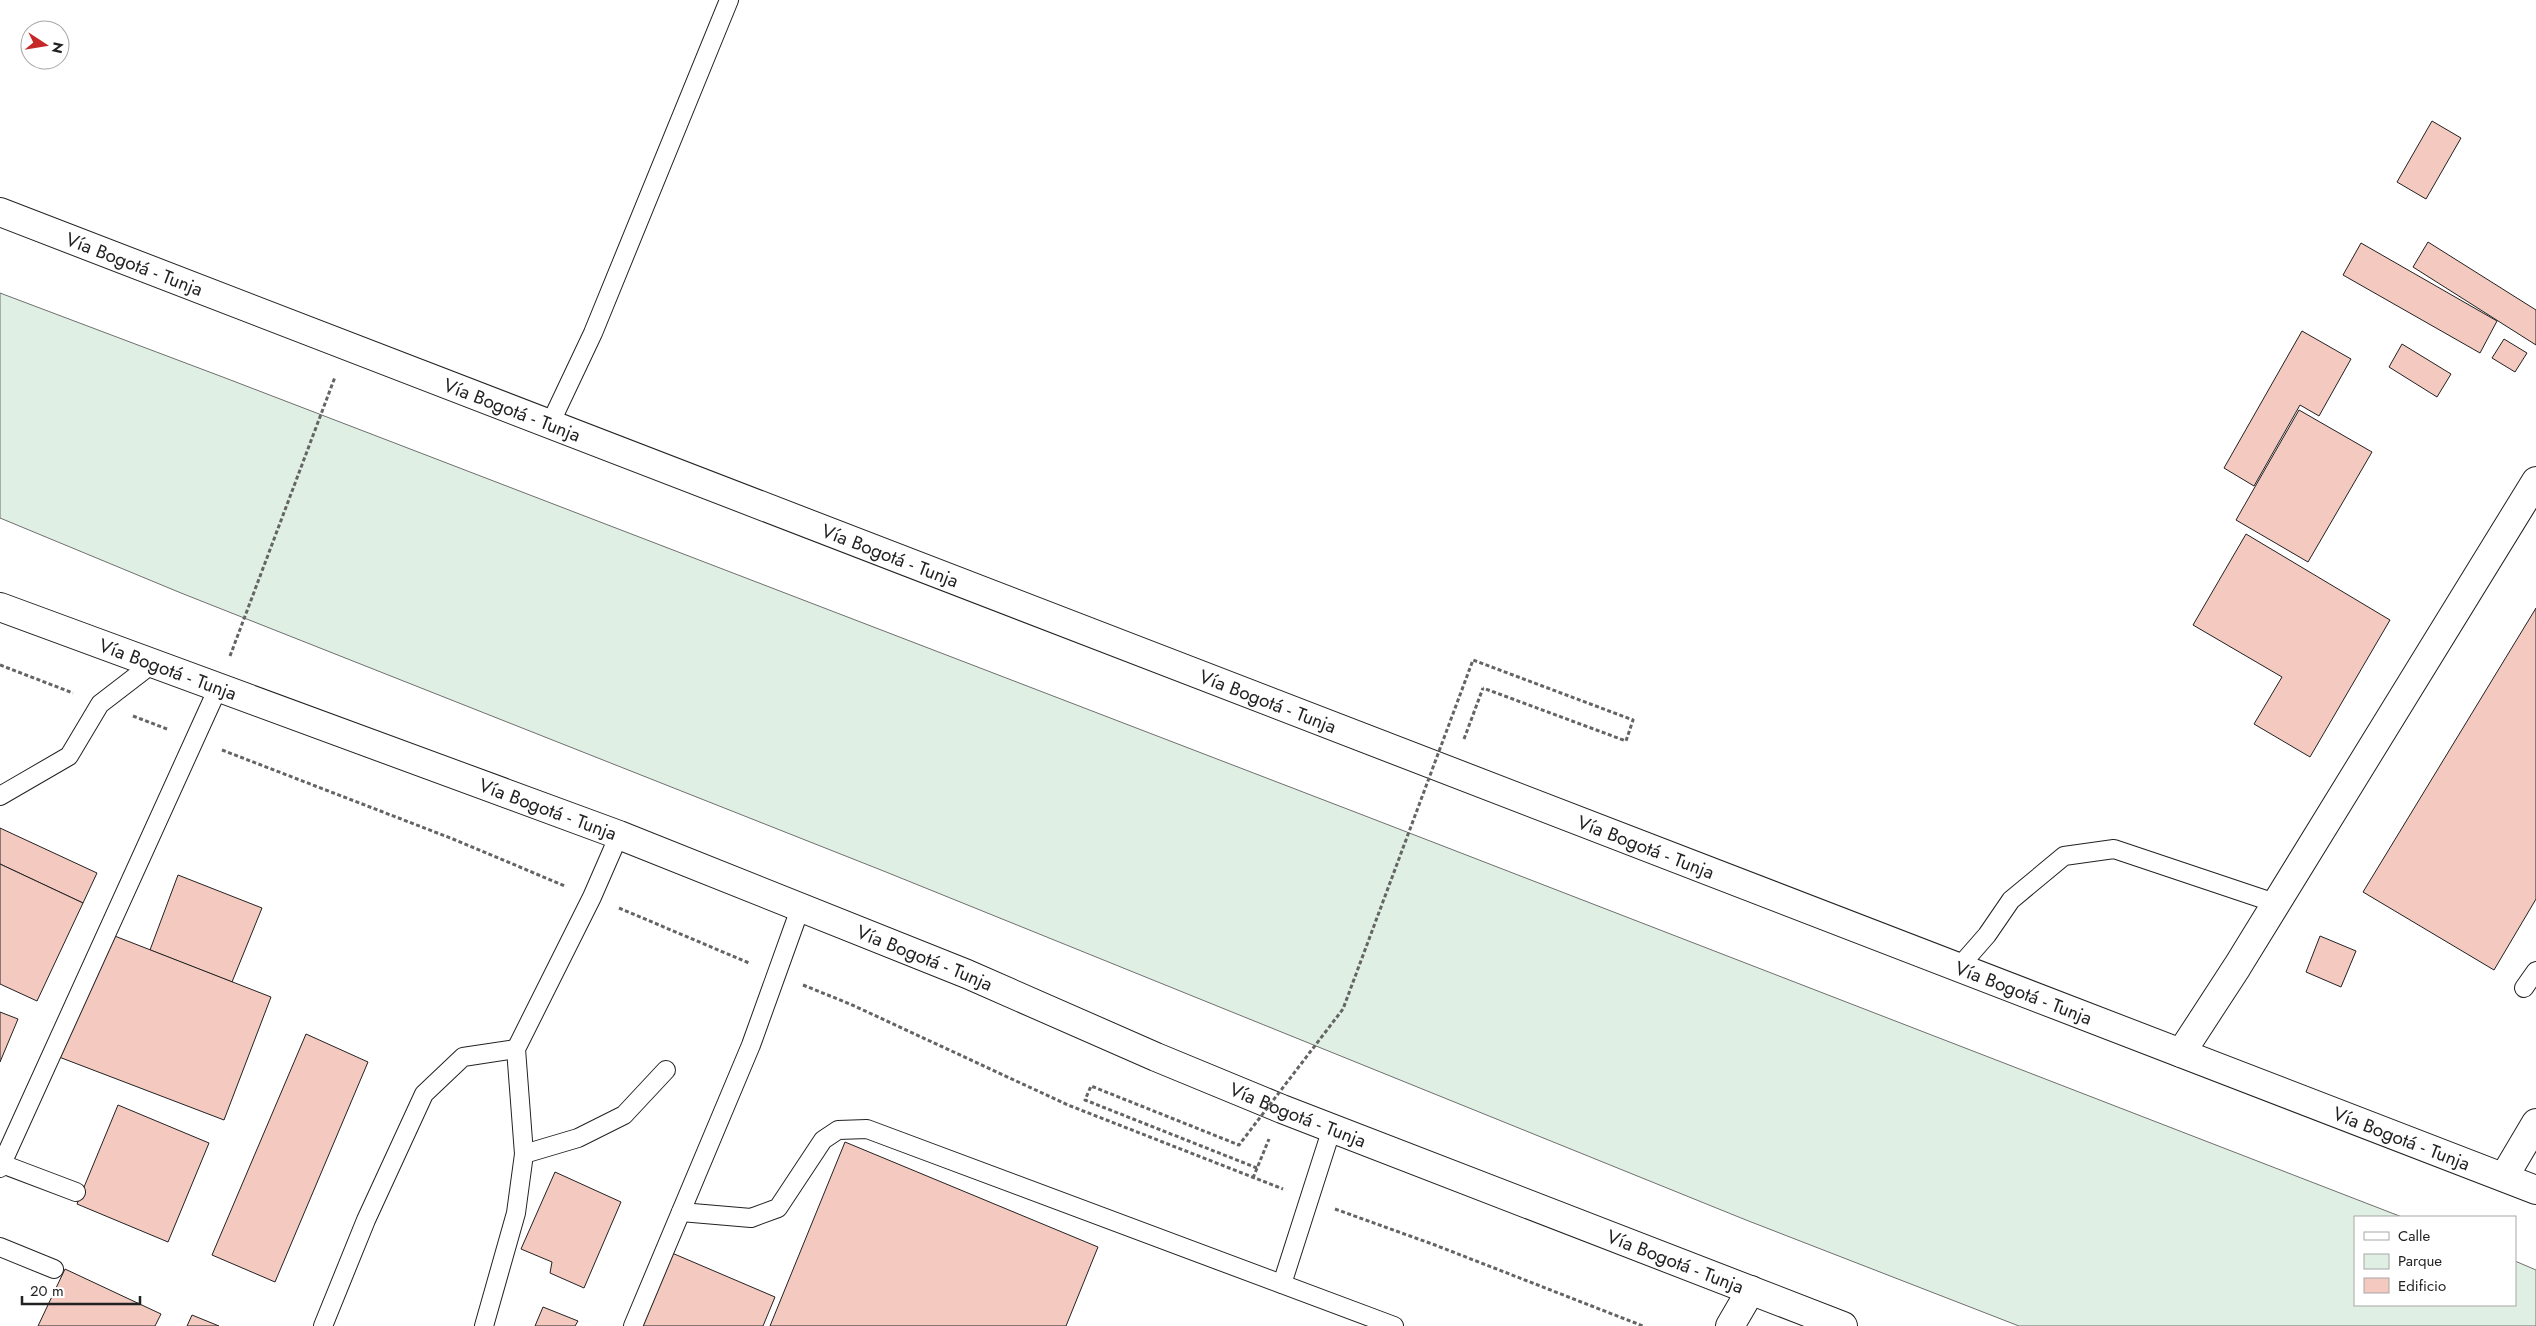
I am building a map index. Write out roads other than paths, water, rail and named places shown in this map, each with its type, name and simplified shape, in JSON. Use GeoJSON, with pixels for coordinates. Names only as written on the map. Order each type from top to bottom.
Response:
{"type":"FeatureCollection","features":[{"type":"Feature","properties":{"kind":"main road","name":"Vía Bogotá - Tunja"},"geometry":{"type":"LineString","coordinates":[[0,212],[2536,1190]]}},
{"type":"Feature","properties":{"kind":"main road"},"geometry":{"type":"LineString","coordinates":[[0,225],[56,233]]}},
{"type":"Feature","properties":{"kind":"main road"},"geometry":{"type":"LineString","coordinates":[[2181,1053],[2237,967],[2536,481]]}},
{"type":"Feature","properties":{"kind":"main road"},"geometry":{"type":"LineString","coordinates":[[0,603],[30,618]]}},
{"type":"Feature","properties":{"kind":"main road","name":"Vía Bogotá - Tunja"},"geometry":{"type":"LineString","coordinates":[[0,608],[620,834],[967,974],[1156,1057],[1282,1109],[1843,1326]]}},
{"type":"Feature","properties":{"kind":"main road"},"geometry":{"type":"LineString","coordinates":[[2504,1177],[2536,1123]]}},
{"type":"Feature","properties":{"kind":"main road"},"geometry":{"type":"LineString","coordinates":[[1730,1326],[1752,1290]]}},
{"type":"Feature","properties":{"kind":"lane"},"geometry":{"type":"LineString","coordinates":[[550,424],[592,333],[729,0]]}},
{"type":"Feature","properties":{"kind":"lane"},"geometry":{"type":"LineString","coordinates":[[0,796],[69,756],[100,704],[152,664]]}},
{"type":"Feature","properties":{"kind":"lane"},"geometry":{"type":"LineString","coordinates":[[76,1192],[1,1166],[218,688]]}},
{"type":"Feature","properties":{"kind":"lane"},"geometry":{"type":"LineString","coordinates":[[484,1326],[516,1213],[524,1154],[516,1049],[592,897],[620,834]]}},
{"type":"Feature","properties":{"kind":"lane"},"geometry":{"type":"LineString","coordinates":[[1959,967],[1987,935],[2012,900],[2064,856],[2114,849],[2275,903]]}},
{"type":"Feature","properties":{"kind":"lane"},"geometry":{"type":"LineString","coordinates":[[633,1326],[751,1045],[801,906]]}},
{"type":"Feature","properties":{"kind":"lane"},"geometry":{"type":"LineString","coordinates":[[2524,988],[2536,971]]}},
{"type":"Feature","properties":{"kind":"lane"},"geometry":{"type":"LineString","coordinates":[[323,1326],[366,1220],[424,1094],[463,1057],[516,1049]]}},
{"type":"Feature","properties":{"kind":"lane"},"geometry":{"type":"LineString","coordinates":[[524,1154],[578,1138],[624,1115],[666,1070]]}},
{"type":"Feature","properties":{"kind":"lane"},"geometry":{"type":"LineString","coordinates":[[1282,1284],[1332,1128]]}},
{"type":"Feature","properties":{"kind":"lane"},"geometry":{"type":"LineString","coordinates":[[681,1212],[752,1218],[778,1208],[823,1140],[838,1130],[868,1129],[1394,1326]]}},
{"type":"Feature","properties":{"kind":"lane"},"geometry":{"type":"LineString","coordinates":[[0,1247],[54,1269]]}}]}
